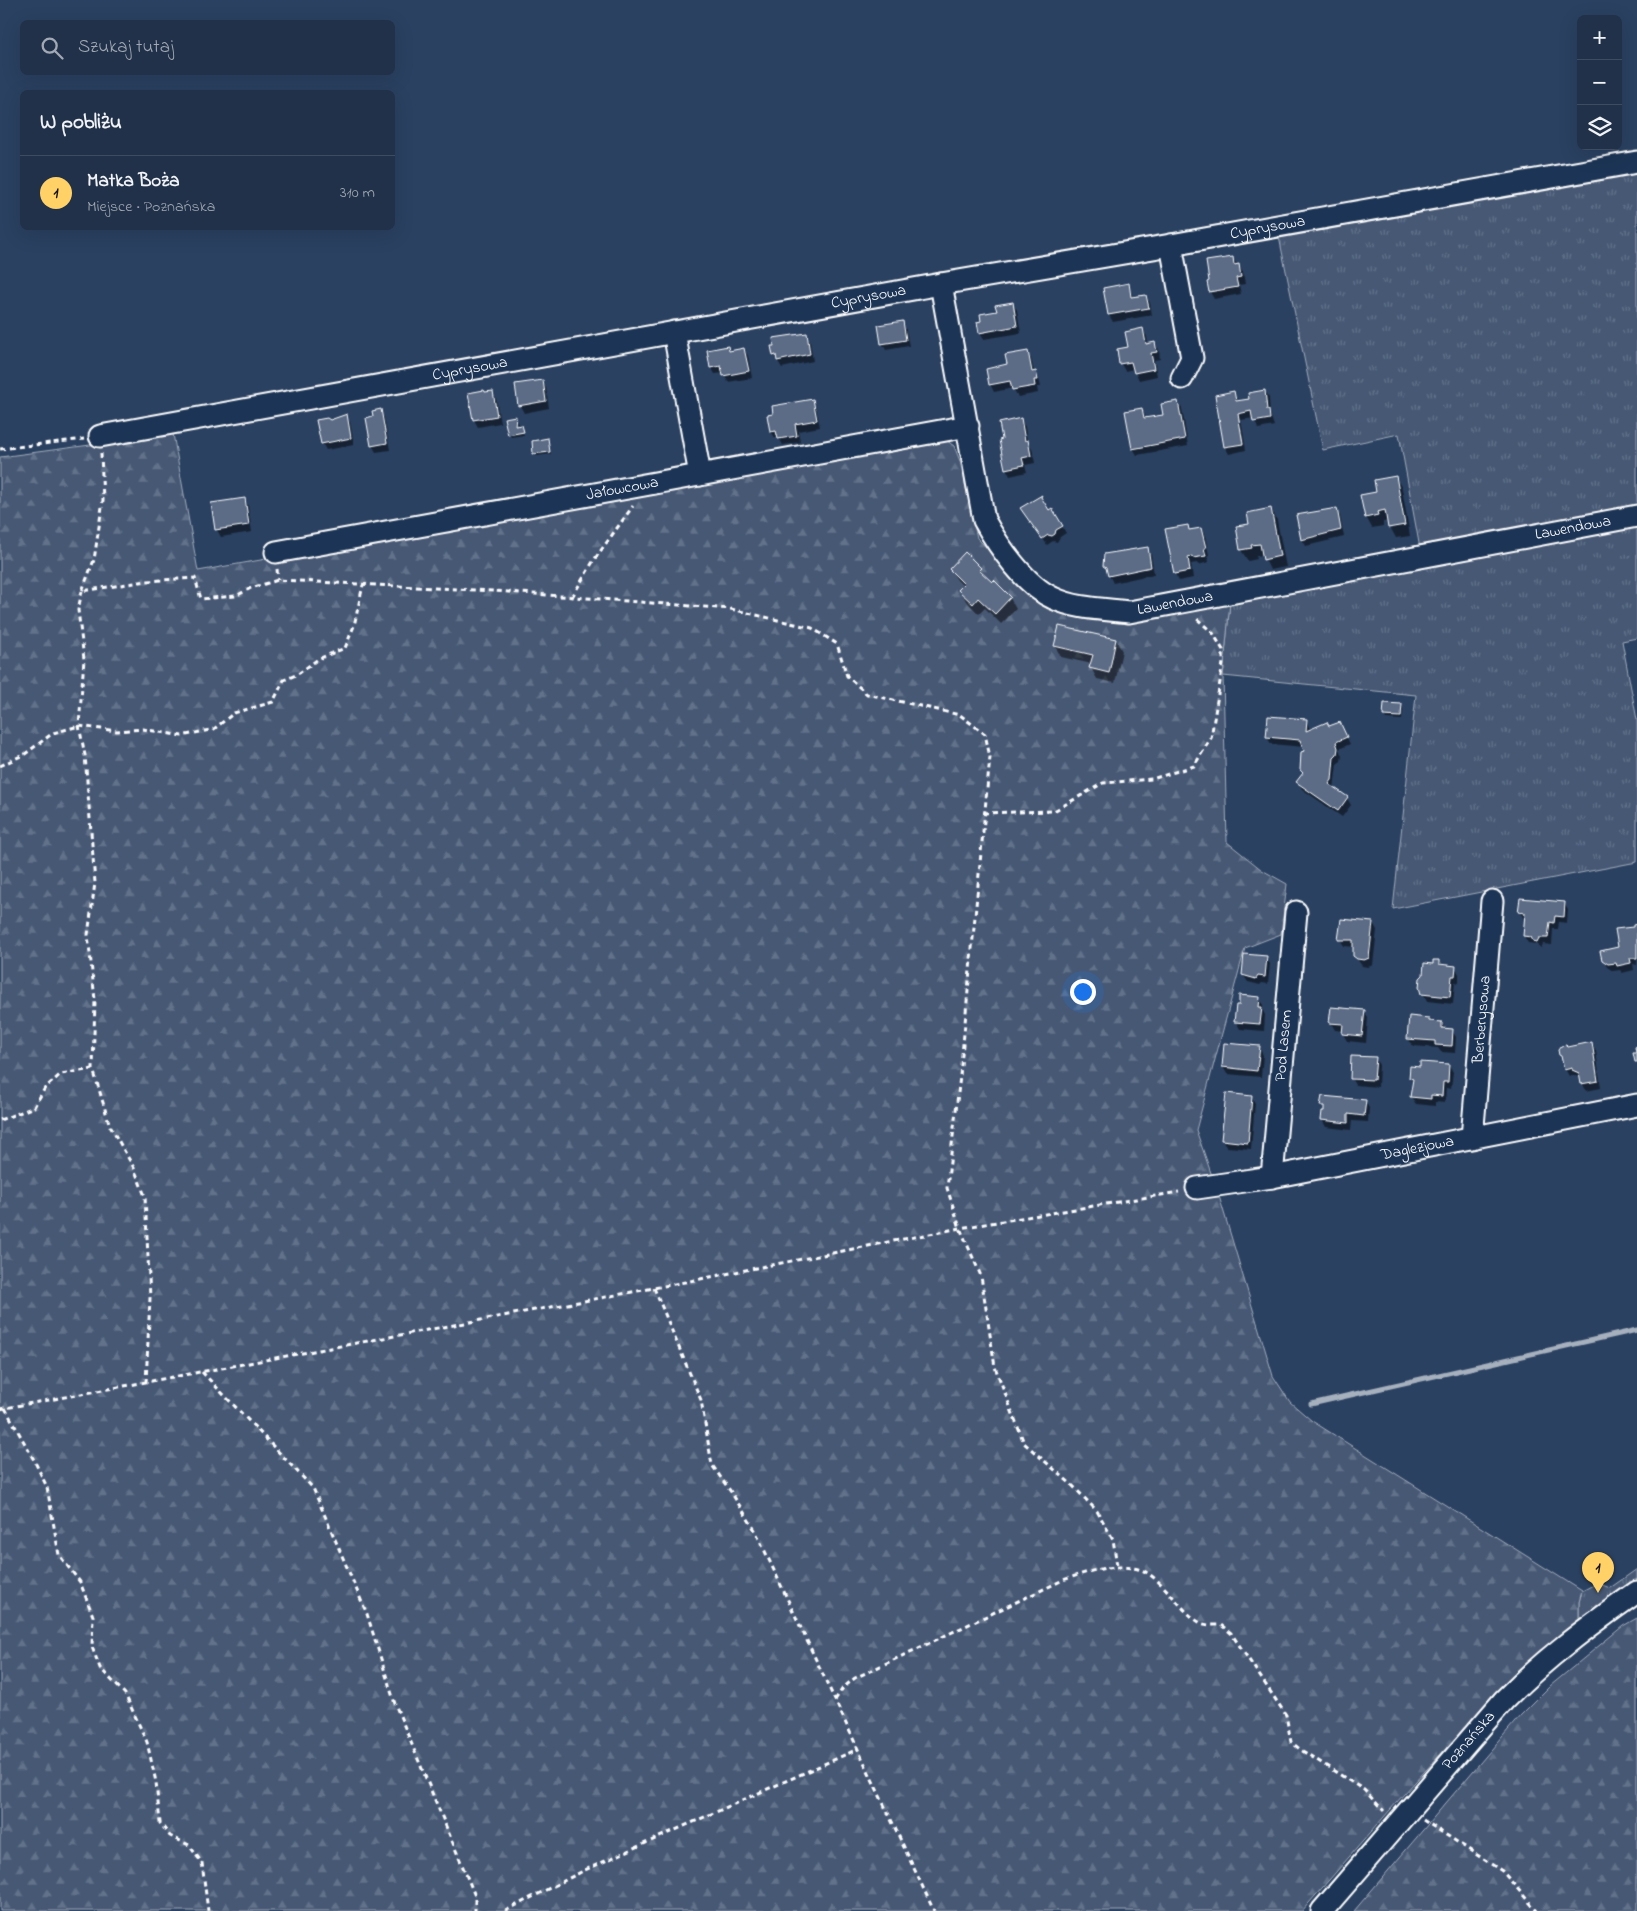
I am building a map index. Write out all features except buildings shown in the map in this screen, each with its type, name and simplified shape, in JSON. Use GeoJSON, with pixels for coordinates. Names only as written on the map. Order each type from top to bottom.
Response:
{"type":"FeatureCollection","features":[{"type":"Feature","properties":{"kind":"street","name":"Cyprysowa"},"geometry":{"type":"LineString","coordinates":[[100,436],[941,284],[1637,162]]}},
{"type":"Feature","properties":{"kind":"street"},"geometry":{"type":"LineString","coordinates":[[1171,245],[1192,358],[1182,378]]}},
{"type":"Feature","properties":{"kind":"street","name":"Lawendowa"},"geometry":{"type":"LineString","coordinates":[[941,284],[984,520],[996,542],[1014,564],[1032,583],[1052,598],[1088,608],[1129,612],[1637,516]]}},
{"type":"Feature","properties":{"kind":"street"},"geometry":{"type":"LineString","coordinates":[[674,332],[700,475]]}},
{"type":"Feature","properties":{"kind":"street","name":"Jałowcowa"},"geometry":{"type":"LineString","coordinates":[[276,552],[968,426]]}},
{"type":"Feature","properties":{"kind":"street","name":"Berberysowa"},"geometry":{"type":"LineString","coordinates":[[1472,1138],[1492,901]]}},
{"type":"Feature","properties":{"kind":"street","name":"Pod Lasem"},"geometry":{"type":"LineString","coordinates":[[1272,1177],[1296,912]]}},
{"type":"Feature","properties":{"kind":"street","name":"Daglezjowa"},"geometry":{"type":"LineString","coordinates":[[1197,1188],[1272,1177],[1637,1105]]}},
{"type":"Feature","properties":{"kind":"street","name":"Poznańska"},"geometry":{"type":"LineString","coordinates":[[1322,1911],[1524,1680],[1571,1640],[1636,1594]]}},
{"type":"Feature","properties":{"kind":"path"},"geometry":{"type":"LineString","coordinates":[[0,449],[100,436],[103,500],[94,560],[82,591],[78,610],[84,659],[79,726],[84,755],[94,883],[88,935],[95,1000],[94,1069],[110,1126],[134,1168],[145,1196],[150,1298],[146,1383]]}},
{"type":"Feature","properties":{"kind":"path"},"geometry":{"type":"LineString","coordinates":[[572,597],[594,560],[649,484]]}},
{"type":"Feature","properties":{"kind":"path"},"geometry":{"type":"LineString","coordinates":[[82,591],[147,581],[195,578],[201,599],[236,596],[250,588],[278,580],[572,597],[730,609],[812,628],[837,644],[847,676],[867,694],[960,715],[985,734],[990,757],[983,813],[960,1076],[947,1188],[960,1228],[981,1276],[995,1367],[1024,1443],[1097,1511],[1113,1539],[1117,1566]]}},
{"type":"Feature","properties":{"kind":"path"},"geometry":{"type":"LineString","coordinates":[[0,766],[25,754],[53,733],[79,726],[117,731],[143,729],[182,736],[214,729],[234,713],[273,702],[284,680],[298,674],[318,659],[345,648],[354,626],[363,585]]}},
{"type":"Feature","properties":{"kind":"path"},"geometry":{"type":"LineString","coordinates":[[983,813],[1054,811],[1103,783],[1152,779],[1194,766],[1211,738],[1223,663],[1223,650],[1213,633],[1191,613],[1188,602]]}},
{"type":"Feature","properties":{"kind":"path"},"geometry":{"type":"LineString","coordinates":[[0,1120],[34,1107],[45,1088],[61,1074],[94,1069]]}},
{"type":"Feature","properties":{"kind":"path"},"geometry":{"type":"LineString","coordinates":[[0,1409],[654,1288],[960,1228],[1197,1188]]}},
{"type":"Feature","properties":{"kind":"path"},"geometry":{"type":"LineString","coordinates":[[654,1288],[701,1400],[712,1465],[755,1530],[934,1911]]}},
{"type":"Feature","properties":{"kind":"path"},"geometry":{"type":"LineString","coordinates":[[202,1372],[313,1488],[367,1614],[395,1704],[475,1896],[476,1911]]}},
{"type":"Feature","properties":{"kind":"path"},"geometry":{"type":"LineString","coordinates":[[5,1408],[47,1487],[58,1555],[80,1582],[93,1616],[92,1647],[100,1668],[125,1694],[147,1742],[156,1782],[160,1823],[170,1836],[189,1845],[202,1863],[208,1911]]}},
{"type":"Feature","properties":{"kind":"path"},"geometry":{"type":"LineString","coordinates":[[835,1700],[843,1688],[855,1678],[1063,1580],[1099,1569],[1117,1566],[1140,1570],[1152,1578],[1199,1623],[1210,1626],[1221,1625],[1231,1633],[1283,1708],[1292,1742],[1301,1750],[1364,1790],[1382,1809],[1435,1826],[1502,1871],[1537,1911]]}},
{"type":"Feature","properties":{"kind":"path"},"geometry":{"type":"LineString","coordinates":[[505,1911],[585,1870],[858,1749]]}},
{"type":"Feature","properties":{"kind":"green space"},"geometry":{"type":"Polygon","coordinates":[[[1637,169],[1637,638],[1622,641],[1637,720],[1637,862],[1393,909],[1416,695],[1223,676],[1230,602],[1423,565],[1399,434],[1323,450],[1278,232],[1637,169]]]}},
{"type":"Feature","properties":{"kind":"green space"},"geometry":{"type":"Polygon","coordinates":[[[173,434],[198,571],[946,440],[954,446],[960,461],[977,538],[1043,606],[1099,621],[1155,616],[1230,602],[1223,676],[1227,842],[1262,870],[1287,884],[1281,934],[1245,948],[1196,1130],[1219,1196],[1273,1376],[1290,1402],[1312,1421],[1582,1591],[1579,1602],[1579,1620],[1544,1648],[1484,1707],[1404,1794],[1302,1911],[0,1911],[0,457],[173,434]]]}},
{"type":"Feature","properties":{"kind":"green space"},"geometry":{"type":"Polygon","coordinates":[[[1637,1569],[1637,1580],[1579,1620],[1579,1602],[1582,1591],[1597,1583],[1610,1588],[1637,1569]]]}},
{"type":"Feature","properties":{"kind":"green space"},"geometry":{"type":"Polygon","coordinates":[[[1637,1618],[1637,1911],[1354,1911],[1520,1716],[1550,1686],[1623,1626],[1637,1618]]]}},
{"type":"Feature","properties":{"kind":"waterway"},"geometry":{"type":"LineString","coordinates":[[1311,1404],[1637,1330]]}},
{"type":"Feature","properties":{"kind":"place","name":"Matka Boża"},"geometry":{"type":"Point","coordinates":[1598,1593]}}]}
